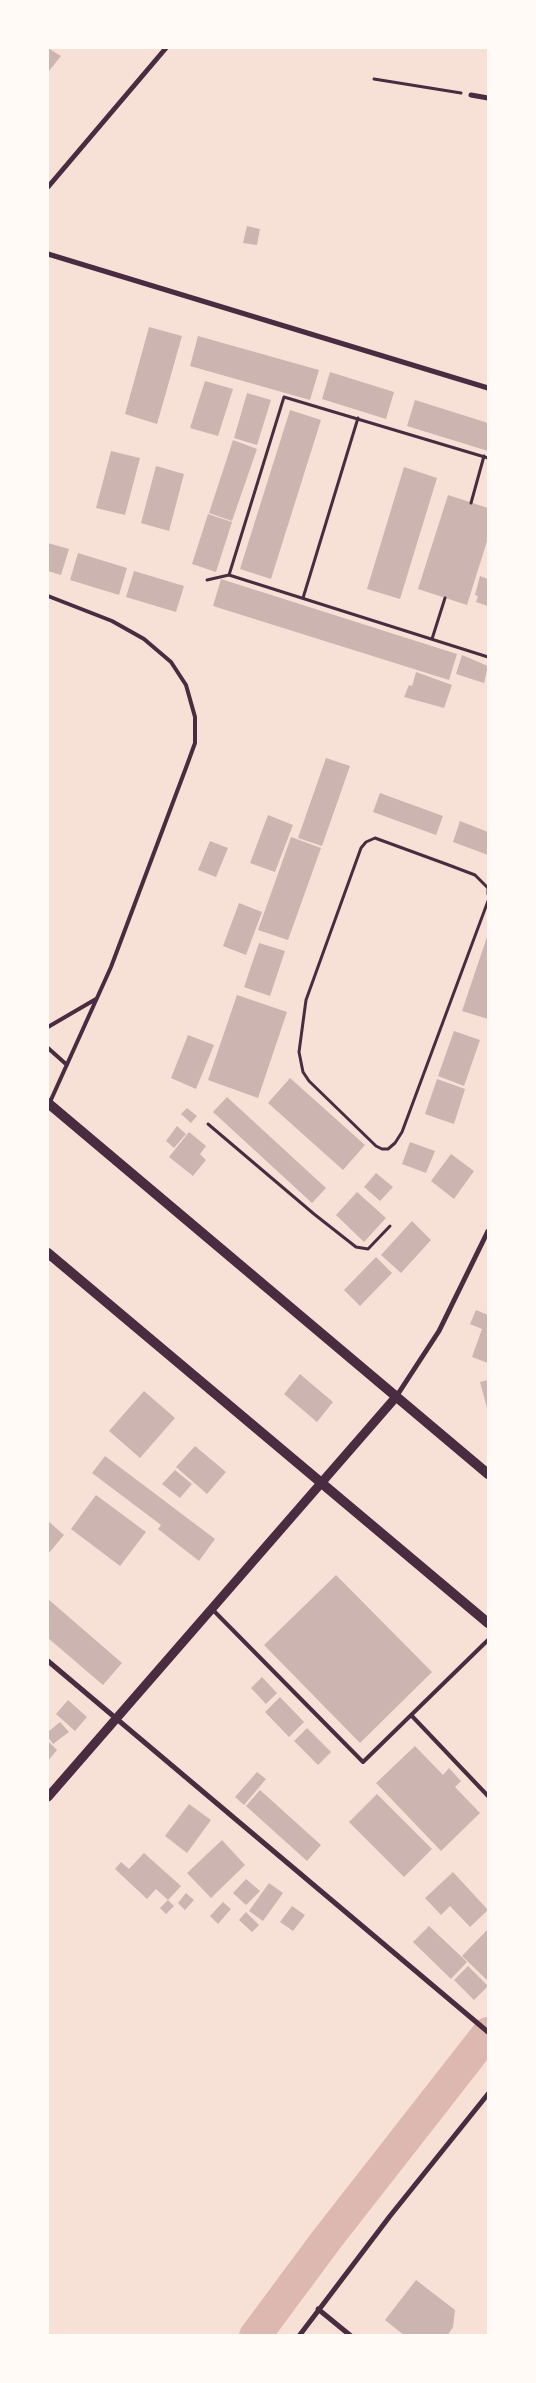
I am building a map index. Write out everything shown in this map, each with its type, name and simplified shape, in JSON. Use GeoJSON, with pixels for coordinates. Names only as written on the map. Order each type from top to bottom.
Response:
{"type":"FeatureCollection","features":[{"type":"Feature","properties":{"kind":"main road"},"geometry":{"type":"LineString","coordinates":[[48,1104],[488,1474]]}},
{"type":"Feature","properties":{"kind":"main road"},"geometry":{"type":"LineString","coordinates":[[48,1253],[488,1623]]}},
{"type":"Feature","properties":{"kind":"street"},"geometry":{"type":"LineString","coordinates":[[48,186],[166,48]]}},
{"type":"Feature","properties":{"kind":"street"},"geometry":{"type":"LineString","coordinates":[[471,95],[488,98]]}},
{"type":"Feature","properties":{"kind":"street"},"geometry":{"type":"LineString","coordinates":[[48,254],[488,388]]}},
{"type":"Feature","properties":{"kind":"street"},"geometry":{"type":"LineString","coordinates":[[48,1797],[396,1397],[438,1331],[488,1231]]}},
{"type":"Feature","properties":{"kind":"street"},"geometry":{"type":"LineString","coordinates":[[48,1661],[488,2032]]}},
{"type":"Feature","properties":{"kind":"street"},"geometry":{"type":"LineString","coordinates":[[299,2336],[318,2309],[488,2094]]}},
{"type":"Feature","properties":{"kind":"street"},"geometry":{"type":"LineString","coordinates":[[318,2309],[351,2336]]}},
{"type":"Feature","properties":{"kind":"lane"},"geometry":{"type":"LineString","coordinates":[[48,596],[112,620],[144,639],[171,662],[186,686],[195,717],[195,743],[188,766],[96,999],[48,1104]]}},
{"type":"Feature","properties":{"kind":"lane"},"geometry":{"type":"LineString","coordinates":[[48,1026],[96,999]]}},
{"type":"Feature","properties":{"kind":"lane"},"geometry":{"type":"LineString","coordinates":[[48,1048],[67,1065]]}},
{"type":"Feature","properties":{"kind":"lane"},"geometry":{"type":"LineString","coordinates":[[212,1608],[363,1762],[488,1640]]}},
{"type":"Feature","properties":{"kind":"lane"},"geometry":{"type":"LineString","coordinates":[[411,1716],[488,1796]]}},
{"type":"Feature","properties":{"kind":"path"},"geometry":{"type":"LineString","coordinates":[[374,79],[471,95]]}},
{"type":"Feature","properties":{"kind":"path"},"geometry":{"type":"LineString","coordinates":[[229,575],[284,397],[486,457],[471,502]]}},
{"type":"Feature","properties":{"kind":"path"},"geometry":{"type":"LineString","coordinates":[[303,598],[358,418]]}},
{"type":"Feature","properties":{"kind":"path"},"geometry":{"type":"LineString","coordinates":[[207,580],[229,575],[488,657]]}},
{"type":"Feature","properties":{"kind":"path"},"geometry":{"type":"LineString","coordinates":[[432,639],[445,598]]}},
{"type":"Feature","properties":{"kind":"path"},"geometry":{"type":"LineString","coordinates":[[488,894],[488,888],[475,875],[375,838],[366,842],[361,848],[306,1000],[300,1052],[303,1072],[309,1081],[376,1146],[382,1149],[388,1149],[396,1143],[402,1132],[488,901]]}},
{"type":"Feature","properties":{"kind":"path"},"geometry":{"type":"LineString","coordinates":[[208,1124],[314,1214],[356,1246],[368,1249],[390,1226]]}},
{"type":"Feature","properties":{"kind":"building"},"geometry":{"type":"Polygon","coordinates":[[[48,48],[61,56],[48,72],[48,48]]]}},
{"type":"Feature","properties":{"kind":"building"},"geometry":{"type":"Polygon","coordinates":[[[247,226],[260,229],[257,245],[243,243],[247,226]]]}},
{"type":"Feature","properties":{"kind":"building"},"geometry":{"type":"Polygon","coordinates":[[[149,327],[182,336],[157,424],[125,414],[149,327]]]}},
{"type":"Feature","properties":{"kind":"building"},"geometry":{"type":"Polygon","coordinates":[[[198,336],[319,370],[310,400],[190,366],[198,336]]]}},
{"type":"Feature","properties":{"kind":"building"},"geometry":{"type":"Polygon","coordinates":[[[330,372],[394,392],[386,419],[322,399],[330,372]]]}},
{"type":"Feature","properties":{"kind":"building"},"geometry":{"type":"Polygon","coordinates":[[[205,381],[233,389],[218,436],[190,428],[205,381]]]}},
{"type":"Feature","properties":{"kind":"building"},"geometry":{"type":"Polygon","coordinates":[[[247,393],[271,400],[257,445],[234,438],[247,393]]]}},
{"type":"Feature","properties":{"kind":"building"},"geometry":{"type":"Polygon","coordinates":[[[415,400],[488,423],[488,451],[407,426],[415,400]]]}},
{"type":"Feature","properties":{"kind":"building"},"geometry":{"type":"Polygon","coordinates":[[[290,410],[321,420],[271,579],[240,569],[290,410]]]}},
{"type":"Feature","properties":{"kind":"building"},"geometry":{"type":"Polygon","coordinates":[[[233,440],[257,449],[232,521],[209,513],[233,440]]]}},
{"type":"Feature","properties":{"kind":"building"},"geometry":{"type":"Polygon","coordinates":[[[111,451],[140,458],[125,515],[96,508],[111,451]]]}},
{"type":"Feature","properties":{"kind":"building"},"geometry":{"type":"Polygon","coordinates":[[[156,466],[184,474],[169,531],[141,523],[156,466]]]}},
{"type":"Feature","properties":{"kind":"building"},"geometry":{"type":"Polygon","coordinates":[[[404,467],[437,478],[400,599],[367,589],[404,467]]]}},
{"type":"Feature","properties":{"kind":"building"},"geometry":{"type":"Polygon","coordinates":[[[448,495],[488,508],[488,538],[467,605],[418,589],[448,495]]]}},
{"type":"Feature","properties":{"kind":"building"},"geometry":{"type":"Polygon","coordinates":[[[208,514],[232,522],[216,572],[192,564],[208,514]]]}},
{"type":"Feature","properties":{"kind":"building"},"geometry":{"type":"Polygon","coordinates":[[[48,543],[69,549],[61,575],[48,571],[48,543]]]}},
{"type":"Feature","properties":{"kind":"building"},"geometry":{"type":"Polygon","coordinates":[[[78,553],[127,568],[119,595],[70,580],[78,553]]]}},
{"type":"Feature","properties":{"kind":"building"},"geometry":{"type":"Polygon","coordinates":[[[134,571],[184,586],[176,612],[126,597],[134,571]]]}},
{"type":"Feature","properties":{"kind":"building"},"geometry":{"type":"Polygon","coordinates":[[[480,576],[488,579],[488,606],[476,602],[478,596],[475,595],[480,576]]]}},
{"type":"Feature","properties":{"kind":"building"},"geometry":{"type":"Polygon","coordinates":[[[221,579],[457,654],[449,680],[213,606],[221,579]]]}},
{"type":"Feature","properties":{"kind":"building"},"geometry":{"type":"Polygon","coordinates":[[[462,655],[488,666],[484,683],[456,674],[462,655]]]}},
{"type":"Feature","properties":{"kind":"building"},"geometry":{"type":"Polygon","coordinates":[[[416,672],[452,685],[444,708],[404,697],[409,685],[412,686],[416,672]]]}},
{"type":"Feature","properties":{"kind":"building"},"geometry":{"type":"Polygon","coordinates":[[[326,758],[350,766],[322,846],[298,838],[326,758]]]}},
{"type":"Feature","properties":{"kind":"building"},"geometry":{"type":"Polygon","coordinates":[[[380,793],[443,816],[436,835],[373,812],[380,793]]]}},
{"type":"Feature","properties":{"kind":"building"},"geometry":{"type":"Polygon","coordinates":[[[268,815],[293,825],[275,872],[250,863],[268,815]]]}},
{"type":"Feature","properties":{"kind":"building"},"geometry":{"type":"Polygon","coordinates":[[[460,821],[488,832],[488,855],[453,842],[460,821]]]}},
{"type":"Feature","properties":{"kind":"building"},"geometry":{"type":"Polygon","coordinates":[[[291,837],[321,848],[288,940],[258,930],[291,837]]]}},
{"type":"Feature","properties":{"kind":"building"},"geometry":{"type":"Polygon","coordinates":[[[210,841],[228,848],[216,877],[198,870],[210,841]]]}},
{"type":"Feature","properties":{"kind":"building"},"geometry":{"type":"Polygon","coordinates":[[[239,903],[262,912],[246,955],[223,946],[239,903]]]}},
{"type":"Feature","properties":{"kind":"building"},"geometry":{"type":"Polygon","coordinates":[[[488,934],[488,1019],[462,1011],[488,934]]]}},
{"type":"Feature","properties":{"kind":"building"},"geometry":{"type":"Polygon","coordinates":[[[259,943],[285,951],[270,996],[244,987],[259,943]]]}},
{"type":"Feature","properties":{"kind":"building"},"geometry":{"type":"Polygon","coordinates":[[[237,995],[287,1012],[258,1098],[208,1080],[237,995]]]}},
{"type":"Feature","properties":{"kind":"building"},"geometry":{"type":"Polygon","coordinates":[[[454,1031],[480,1040],[464,1086],[438,1076],[454,1031]]]}},
{"type":"Feature","properties":{"kind":"building"},"geometry":{"type":"Polygon","coordinates":[[[188,1035],[214,1045],[196,1089],[171,1078],[188,1035]]]}},
{"type":"Feature","properties":{"kind":"building"},"geometry":{"type":"Polygon","coordinates":[[[290,1078],[365,1145],[343,1170],[268,1103],[290,1078]]]}},
{"type":"Feature","properties":{"kind":"building"},"geometry":{"type":"Polygon","coordinates":[[[437,1079],[465,1089],[454,1124],[425,1114],[437,1079]]]}},
{"type":"Feature","properties":{"kind":"building"},"geometry":{"type":"Polygon","coordinates":[[[227,1097],[326,1188],[312,1203],[213,1112],[227,1097]]]}},
{"type":"Feature","properties":{"kind":"building"},"geometry":{"type":"Polygon","coordinates":[[[187,1108],[197,1116],[191,1123],[181,1114],[187,1108]]]}},
{"type":"Feature","properties":{"kind":"building"},"geometry":{"type":"Polygon","coordinates":[[[177,1126],[186,1134],[174,1148],[166,1141],[177,1126]]]}},
{"type":"Feature","properties":{"kind":"building"},"geometry":{"type":"Polygon","coordinates":[[[189,1132],[206,1146],[200,1154],[206,1160],[193,1176],[169,1157],[189,1132]]]}},
{"type":"Feature","properties":{"kind":"building"},"geometry":{"type":"Polygon","coordinates":[[[410,1142],[435,1151],[426,1173],[402,1164],[410,1142]]]}},
{"type":"Feature","properties":{"kind":"building"},"geometry":{"type":"Polygon","coordinates":[[[451,1154],[474,1171],[454,1199],[431,1181],[451,1154]]]}},
{"type":"Feature","properties":{"kind":"building"},"geometry":{"type":"Polygon","coordinates":[[[376,1173],[393,1187],[380,1201],[364,1187],[376,1173]]]}},
{"type":"Feature","properties":{"kind":"building"},"geometry":{"type":"Polygon","coordinates":[[[357,1192],[386,1218],[364,1242],[336,1215],[357,1192]]]}},
{"type":"Feature","properties":{"kind":"building"},"geometry":{"type":"Polygon","coordinates":[[[412,1221],[431,1240],[401,1273],[381,1255],[412,1221]]]}},
{"type":"Feature","properties":{"kind":"building"},"geometry":{"type":"Polygon","coordinates":[[[376,1257],[392,1273],[360,1306],[344,1290],[376,1257]]]}},
{"type":"Feature","properties":{"kind":"building"},"geometry":{"type":"Polygon","coordinates":[[[476,1310],[488,1315],[488,1363],[472,1357],[482,1329],[470,1324],[476,1310]]]}},
{"type":"Feature","properties":{"kind":"building"},"geometry":{"type":"Polygon","coordinates":[[[300,1374],[333,1402],[317,1422],[284,1394],[300,1374]]]}},
{"type":"Feature","properties":{"kind":"building"},"geometry":{"type":"Polygon","coordinates":[[[488,1380],[488,1412],[480,1382],[488,1380]]]}},
{"type":"Feature","properties":{"kind":"building"},"geometry":{"type":"Polygon","coordinates":[[[144,1391],[175,1418],[140,1458],[109,1431],[144,1391]]]}},
{"type":"Feature","properties":{"kind":"building"},"geometry":{"type":"Polygon","coordinates":[[[195,1446],[226,1472],[207,1494],[176,1467],[195,1446]]]}},
{"type":"Feature","properties":{"kind":"building"},"geometry":{"type":"Polygon","coordinates":[[[105,1456],[215,1539],[199,1561],[158,1529],[161,1525],[92,1473],[105,1456]]]}},
{"type":"Feature","properties":{"kind":"building"},"geometry":{"type":"Polygon","coordinates":[[[175,1470],[192,1484],[180,1498],[162,1484],[175,1470]]]}},
{"type":"Feature","properties":{"kind":"building"},"geometry":{"type":"Polygon","coordinates":[[[96,1495],[146,1532],[120,1566],[71,1529],[96,1495]]]}},
{"type":"Feature","properties":{"kind":"building"},"geometry":{"type":"Polygon","coordinates":[[[48,1521],[64,1535],[48,1554],[48,1521]]]}},
{"type":"Feature","properties":{"kind":"building"},"geometry":{"type":"Polygon","coordinates":[[[336,1575],[432,1672],[360,1743],[264,1645],[336,1575]]]}},
{"type":"Feature","properties":{"kind":"building"},"geometry":{"type":"Polygon","coordinates":[[[48,1599],[122,1663],[103,1685],[48,1638],[48,1599]]]}},
{"type":"Feature","properties":{"kind":"building"},"geometry":{"type":"Polygon","coordinates":[[[262,1677],[277,1693],[266,1704],[251,1688],[262,1677]]]}},
{"type":"Feature","properties":{"kind":"building"},"geometry":{"type":"Polygon","coordinates":[[[280,1697],[304,1722],[289,1737],[265,1712],[280,1697]]]}},
{"type":"Feature","properties":{"kind":"building"},"geometry":{"type":"Polygon","coordinates":[[[68,1700],[87,1717],[75,1731],[56,1714],[68,1700]]]}},
{"type":"Feature","properties":{"kind":"building"},"geometry":{"type":"Polygon","coordinates":[[[60,1722],[69,1732],[53,1744],[48,1737],[48,1732],[60,1722]]]}},
{"type":"Feature","properties":{"kind":"building"},"geometry":{"type":"Polygon","coordinates":[[[307,1728],[331,1752],[318,1765],[294,1741],[307,1728]]]}},
{"type":"Feature","properties":{"kind":"building"},"geometry":{"type":"Polygon","coordinates":[[[48,1741],[57,1750],[48,1761],[48,1741]]]}},
{"type":"Feature","properties":{"kind":"building"},"geometry":{"type":"Polygon","coordinates":[[[415,1746],[443,1775],[449,1768],[461,1781],[455,1787],[480,1813],[441,1851],[376,1783],[415,1746]]]}},
{"type":"Feature","properties":{"kind":"building"},"geometry":{"type":"Polygon","coordinates":[[[257,1772],[266,1779],[244,1805],[235,1797],[257,1772]]]}},
{"type":"Feature","properties":{"kind":"building"},"geometry":{"type":"Polygon","coordinates":[[[260,1790],[321,1845],[307,1861],[246,1806],[260,1790]]]}},
{"type":"Feature","properties":{"kind":"building"},"geometry":{"type":"Polygon","coordinates":[[[377,1794],[432,1849],[404,1877],[349,1822],[377,1794]]]}},
{"type":"Feature","properties":{"kind":"building"},"geometry":{"type":"Polygon","coordinates":[[[189,1804],[211,1820],[187,1853],[165,1836],[189,1804]]]}},
{"type":"Feature","properties":{"kind":"building"},"geometry":{"type":"Polygon","coordinates":[[[222,1840],[245,1865],[211,1898],[187,1873],[222,1840]]]}},
{"type":"Feature","properties":{"kind":"building"},"geometry":{"type":"Polygon","coordinates":[[[144,1853],[181,1886],[168,1900],[156,1889],[147,1899],[115,1869],[121,1862],[129,1869],[144,1853]]]}},
{"type":"Feature","properties":{"kind":"building"},"geometry":{"type":"Polygon","coordinates":[[[453,1872],[488,1910],[470,1927],[450,1906],[441,1915],[425,1898],[453,1872]]]}},
{"type":"Feature","properties":{"kind":"building"},"geometry":{"type":"Polygon","coordinates":[[[246,1879],[260,1891],[246,1905],[233,1893],[246,1879]]]}},
{"type":"Feature","properties":{"kind":"building"},"geometry":{"type":"Polygon","coordinates":[[[269,1883],[283,1893],[263,1921],[249,1911],[269,1883]]]}},
{"type":"Feature","properties":{"kind":"building"},"geometry":{"type":"Polygon","coordinates":[[[186,1893],[194,1900],[185,1910],[178,1903],[186,1893]]]}},
{"type":"Feature","properties":{"kind":"building"},"geometry":{"type":"Polygon","coordinates":[[[168,1900],[174,1906],[166,1914],[160,1908],[168,1900]]]}},
{"type":"Feature","properties":{"kind":"building"},"geometry":{"type":"Polygon","coordinates":[[[223,1902],[231,1909],[218,1924],[210,1916],[223,1902]]]}},
{"type":"Feature","properties":{"kind":"building"},"geometry":{"type":"Polygon","coordinates":[[[292,1906],[305,1915],[293,1931],[280,1922],[292,1906]]]}},
{"type":"Feature","properties":{"kind":"building"},"geometry":{"type":"Polygon","coordinates":[[[246,1912],[259,1925],[252,1932],[239,1920],[246,1912]]]}},
{"type":"Feature","properties":{"kind":"building"},"geometry":{"type":"Polygon","coordinates":[[[429,1926],[467,1962],[451,1979],[413,1942],[429,1926]]]}},
{"type":"Feature","properties":{"kind":"building"},"geometry":{"type":"Polygon","coordinates":[[[488,1929],[488,1981],[462,1956],[488,1929]]]}},
{"type":"Feature","properties":{"kind":"building"},"geometry":{"type":"Polygon","coordinates":[[[468,1966],[488,1986],[474,2000],[454,1980],[468,1966]]]}},
{"type":"Feature","properties":{"kind":"building"},"geometry":{"type":"Polygon","coordinates":[[[416,2280],[455,2310],[453,2327],[447,2336],[405,2336],[385,2320],[416,2280]]]}},
{"type":"Feature","properties":{"kind":"waterway"},"geometry":{"type":"LineString","coordinates":[[255,2336],[327,2239],[488,2033]]}}]}
